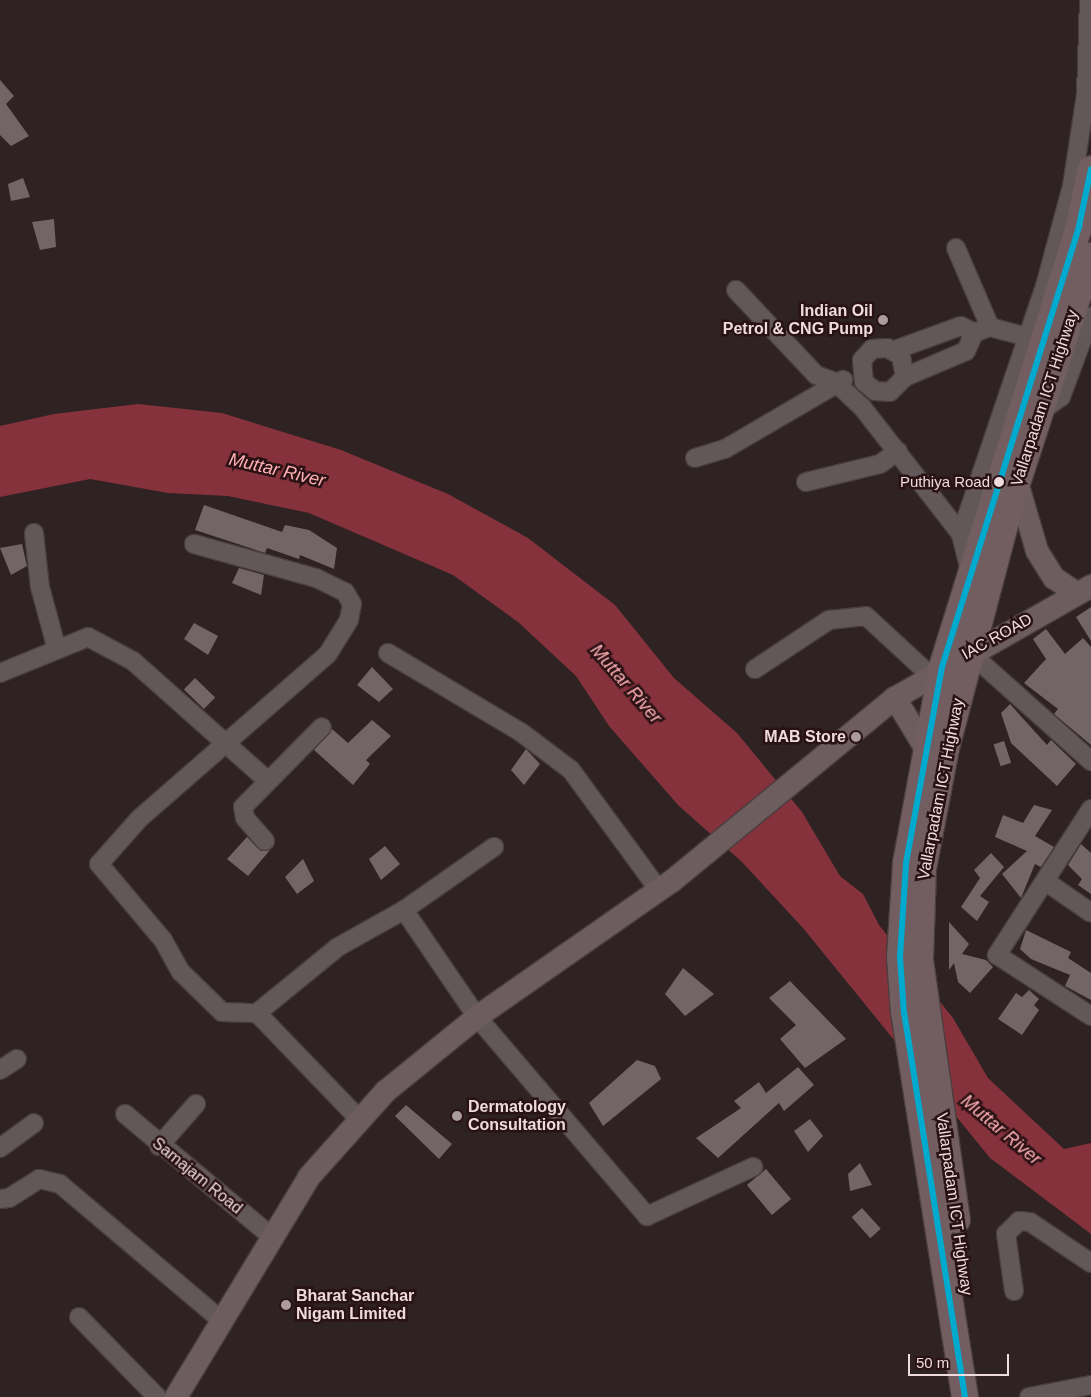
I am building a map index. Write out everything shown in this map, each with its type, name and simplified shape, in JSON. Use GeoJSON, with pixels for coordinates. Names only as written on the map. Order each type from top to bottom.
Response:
{"type":"FeatureCollection","features":[{"type":"Feature","properties":{"kind":"highway","name":"Vallarpadam ICT Highway"},"geometry":{"type":"LineString","coordinates":[[981,1397],[948,1216],[904,1013],[900,957],[914,866],[936,671],[970,572],[1079,226],[1091,169]]}},
{"type":"Feature","properties":{"kind":"highway","name":"Vallarpadam ICT Highway"},"geometry":{"type":"LineString","coordinates":[[914,866],[1017,482],[1091,256]]}},
{"type":"Feature","properties":{"kind":"highway","name":"Vallarpadam ICT Highway"},"geometry":{"type":"LineString","coordinates":[[948,1216],[965,1397]]}},
{"type":"Feature","properties":{"kind":"main road"},"geometry":{"type":"LineString","coordinates":[[1017,482],[1037,551],[1054,578],[1084,590]]}},
{"type":"Feature","properties":{"kind":"main road","name":"IAC ROAD"},"geometry":{"type":"LineString","coordinates":[[176,1397],[220,1319],[309,1177],[386,1091],[477,1017],[665,885],[855,726],[894,698],[936,671],[1084,590]]}},
{"type":"Feature","properties":{"kind":"main road"},"geometry":{"type":"LineString","coordinates":[[894,698],[926,749]]}},
{"type":"Feature","properties":{"kind":"street"},"geometry":{"type":"LineString","coordinates":[[961,534],[1027,337],[1072,186],[1086,95],[1089,0]]}},
{"type":"Feature","properties":{"kind":"street"},"geometry":{"type":"LineString","coordinates":[[956,248],[982,330]]}},
{"type":"Feature","properties":{"kind":"street"},"geometry":{"type":"LineString","coordinates":[[736,290],[816,375],[835,382],[898,451],[961,534],[970,572]]}},
{"type":"Feature","properties":{"kind":"street"},"geometry":{"type":"LineString","coordinates":[[1040,412],[1061,397],[1091,316]]}},
{"type":"Feature","properties":{"kind":"street"},"geometry":{"type":"LineString","coordinates":[[982,330],[966,351],[904,377],[896,388],[882,393],[869,388],[861,376],[866,354],[880,347],[895,350],[961,326],[1027,337]]}},
{"type":"Feature","properties":{"kind":"street"},"geometry":{"type":"LineString","coordinates":[[895,350],[904,362],[904,377]]}},
{"type":"Feature","properties":{"kind":"street"},"geometry":{"type":"LineString","coordinates":[[694,458],[724,450],[835,382],[861,376]]}},
{"type":"Feature","properties":{"kind":"street"},"geometry":{"type":"LineString","coordinates":[[806,482],[880,464],[898,451]]}},
{"type":"Feature","properties":{"kind":"street"},"geometry":{"type":"LineString","coordinates":[[34,533],[40,587],[57,650]]}},
{"type":"Feature","properties":{"kind":"street"},"geometry":{"type":"LineString","coordinates":[[194,544],[316,578],[345,592],[352,604],[349,620],[328,654],[222,743],[139,819],[99,864],[163,940],[181,972],[222,1012],[257,1013],[338,946],[404,910],[494,847]]}},
{"type":"Feature","properties":{"kind":"street"},"geometry":{"type":"LineString","coordinates":[[755,669],[829,620],[866,616],[936,671]]}},
{"type":"Feature","properties":{"kind":"street"},"geometry":{"type":"LineString","coordinates":[[0,673],[88,637],[134,661],[222,743],[266,779]]}},
{"type":"Feature","properties":{"kind":"street"},"geometry":{"type":"LineString","coordinates":[[970,652],[1091,761]]}},
{"type":"Feature","properties":{"kind":"street"},"geometry":{"type":"LineString","coordinates":[[388,653],[522,734],[571,770],[665,885]]}},
{"type":"Feature","properties":{"kind":"street"},"geometry":{"type":"LineString","coordinates":[[265,841],[242,811],[266,779],[322,727]]}},
{"type":"Feature","properties":{"kind":"street"},"geometry":{"type":"LineString","coordinates":[[1091,809],[997,956],[1091,1016]]}},
{"type":"Feature","properties":{"kind":"street"},"geometry":{"type":"LineString","coordinates":[[1045,881],[1090,912]]}},
{"type":"Feature","properties":{"kind":"street"},"geometry":{"type":"LineString","coordinates":[[404,910],[477,1017],[647,1216],[753,1167]]}},
{"type":"Feature","properties":{"kind":"street"},"geometry":{"type":"LineString","coordinates":[[257,1013],[360,1120]]}},
{"type":"Feature","properties":{"kind":"street"},"geometry":{"type":"LineString","coordinates":[[0,1070],[17,1059]]}},
{"type":"Feature","properties":{"kind":"street"},"geometry":{"type":"LineString","coordinates":[[159,1146],[196,1104]]}},
{"type":"Feature","properties":{"kind":"street","name":"Samajam Road"},"geometry":{"type":"LineString","coordinates":[[124,1114],[159,1146],[271,1236]]}},
{"type":"Feature","properties":{"kind":"street"},"geometry":{"type":"LineString","coordinates":[[0,1148],[34,1123]]}},
{"type":"Feature","properties":{"kind":"street"},"geometry":{"type":"LineString","coordinates":[[0,1199],[9,1198],[39,1179],[60,1184],[220,1319]]}},
{"type":"Feature","properties":{"kind":"street"},"geometry":{"type":"LineString","coordinates":[[1014,1291],[1006,1234],[1019,1221],[1030,1222],[1091,1262]]}},
{"type":"Feature","properties":{"kind":"street"},"geometry":{"type":"LineString","coordinates":[[79,1317],[157,1397]]}},
{"type":"Feature","properties":{"kind":"street"},"geometry":{"type":"LineString","coordinates":[[1029,1397],[1091,1386]]}},
{"type":"Feature","properties":{"kind":"water","name":"Muttar River"},"geometry":{"type":"Polygon","coordinates":[[[138,404],[222,413],[341,450],[448,494],[528,538],[615,605],[674,678],[737,733],[802,812],[840,876],[863,894],[879,925],[953,1018],[988,1078],[1064,1149],[1091,1143],[1091,1234],[990,1158],[803,928],[741,861],[678,805],[609,726],[576,676],[518,622],[453,575],[309,513],[228,496],[168,493],[90,479],[0,497],[0,426],[54,414],[138,404]]]}},
{"type":"Feature","properties":{"kind":"building"},"geometry":{"type":"Polygon","coordinates":[[[0,80],[14,96],[6,104],[29,136],[11,146],[0,135],[0,80]]]}},
{"type":"Feature","properties":{"kind":"building"},"geometry":{"type":"Polygon","coordinates":[[[23,178],[30,197],[11,201],[8,184],[23,178]]]}},
{"type":"Feature","properties":{"kind":"building"},"geometry":{"type":"Polygon","coordinates":[[[54,219],[56,247],[40,250],[32,222],[54,219]]]}},
{"type":"Feature","properties":{"kind":"building"},"geometry":{"type":"Polygon","coordinates":[[[204,505],[282,532],[285,525],[309,530],[337,548],[334,569],[300,555],[299,559],[267,548],[265,553],[195,530],[204,505]]]}},
{"type":"Feature","properties":{"kind":"building"},"geometry":{"type":"Polygon","coordinates":[[[22,544],[27,566],[11,575],[0,548],[22,544]]]}},
{"type":"Feature","properties":{"kind":"building"},"geometry":{"type":"Polygon","coordinates":[[[239,568],[264,575],[261,595],[232,583],[239,568]]]}},
{"type":"Feature","properties":{"kind":"building"},"geometry":{"type":"Polygon","coordinates":[[[1091,607],[1091,641],[1076,617],[1091,607]]]}},
{"type":"Feature","properties":{"kind":"building"},"geometry":{"type":"Polygon","coordinates":[[[194,623],[218,636],[208,655],[184,639],[194,623]]]}},
{"type":"Feature","properties":{"kind":"building"},"geometry":{"type":"Polygon","coordinates":[[[1046,629],[1065,654],[1083,638],[1091,647],[1091,745],[1054,714],[1058,709],[1024,683],[1046,659],[1033,639],[1046,629]]]}},
{"type":"Feature","properties":{"kind":"building"},"geometry":{"type":"Polygon","coordinates":[[[372,667],[393,689],[379,702],[357,685],[372,667]]]}},
{"type":"Feature","properties":{"kind":"building"},"geometry":{"type":"Polygon","coordinates":[[[195,678],[215,697],[204,709],[184,690],[195,678]]]}},
{"type":"Feature","properties":{"kind":"building"},"geometry":{"type":"Polygon","coordinates":[[[1010,704],[1047,745],[1051,740],[1076,764],[1057,786],[1011,743],[1001,713],[1010,704]]]}},
{"type":"Feature","properties":{"kind":"building"},"geometry":{"type":"Polygon","coordinates":[[[372,720],[391,736],[366,760],[370,764],[353,785],[314,750],[332,729],[348,743],[372,720]]]}},
{"type":"Feature","properties":{"kind":"building"},"geometry":{"type":"Polygon","coordinates":[[[1004,741],[1011,763],[1001,766],[994,744],[1004,741]]]}},
{"type":"Feature","properties":{"kind":"building"},"geometry":{"type":"Polygon","coordinates":[[[526,749],[540,764],[524,785],[511,770],[526,749]]]}},
{"type":"Feature","properties":{"kind":"building"},"geometry":{"type":"Polygon","coordinates":[[[1034,805],[1052,810],[1035,836],[1054,847],[1041,867],[1035,864],[1021,898],[1002,874],[1027,851],[995,837],[1003,815],[1023,823],[1034,805]]]}},
{"type":"Feature","properties":{"kind":"building"},"geometry":{"type":"Polygon","coordinates":[[[247,837],[261,851],[270,850],[248,876],[227,859],[247,837]]]}},
{"type":"Feature","properties":{"kind":"building"},"geometry":{"type":"Polygon","coordinates":[[[1081,844],[1091,853],[1091,894],[1078,885],[1082,879],[1068,865],[1081,844]]]}},
{"type":"Feature","properties":{"kind":"building"},"geometry":{"type":"Polygon","coordinates":[[[385,846],[400,864],[381,880],[369,859],[385,846]]]}},
{"type":"Feature","properties":{"kind":"building"},"geometry":{"type":"Polygon","coordinates":[[[991,853],[1004,867],[980,896],[989,902],[977,921],[961,907],[980,878],[974,870],[991,853]]]}},
{"type":"Feature","properties":{"kind":"building"},"geometry":{"type":"Polygon","coordinates":[[[303,859],[314,881],[297,894],[285,877],[303,859]]]}},
{"type":"Feature","properties":{"kind":"building"},"geometry":{"type":"Polygon","coordinates":[[[949,922],[969,944],[962,954],[986,960],[993,967],[970,993],[958,982],[954,963],[949,970],[949,922]]]}},
{"type":"Feature","properties":{"kind":"building"},"geometry":{"type":"Polygon","coordinates":[[[1026,930],[1071,952],[1068,958],[1091,973],[1091,1000],[1065,986],[1070,975],[1031,959],[1020,949],[1026,930]]]}},
{"type":"Feature","properties":{"kind":"building"},"geometry":{"type":"Polygon","coordinates":[[[683,968],[714,994],[685,1016],[665,994],[683,968]]]}},
{"type":"Feature","properties":{"kind":"building"},"geometry":{"type":"Polygon","coordinates":[[[790,981],[846,1039],[805,1068],[780,1039],[796,1025],[769,998],[790,981]]]}},
{"type":"Feature","properties":{"kind":"building"},"geometry":{"type":"Polygon","coordinates":[[[1029,990],[1039,999],[1034,1005],[1039,1010],[1022,1035],[998,1019],[1016,993],[1022,997],[1029,990]]]}},
{"type":"Feature","properties":{"kind":"building"},"geometry":{"type":"Polygon","coordinates":[[[637,1060],[655,1066],[661,1079],[603,1126],[589,1103],[637,1060]]]}},
{"type":"Feature","properties":{"kind":"building"},"geometry":{"type":"Polygon","coordinates":[[[798,1067],[814,1085],[784,1111],[779,1103],[718,1158],[696,1138],[741,1108],[734,1101],[759,1082],[766,1093],[798,1067]]]}},
{"type":"Feature","properties":{"kind":"building"},"geometry":{"type":"Polygon","coordinates":[[[406,1105],[452,1144],[439,1159],[395,1116],[406,1105]]]}},
{"type":"Feature","properties":{"kind":"building"},"geometry":{"type":"Polygon","coordinates":[[[810,1119],[823,1136],[808,1152],[794,1131],[810,1119]]]}},
{"type":"Feature","properties":{"kind":"building"},"geometry":{"type":"Polygon","coordinates":[[[860,1163],[872,1185],[850,1191],[848,1174],[860,1163]]]}},
{"type":"Feature","properties":{"kind":"building"},"geometry":{"type":"Polygon","coordinates":[[[766,1169],[791,1199],[772,1215],[747,1185],[766,1169]]]}},
{"type":"Feature","properties":{"kind":"building"},"geometry":{"type":"Polygon","coordinates":[[[862,1208],[881,1229],[870,1238],[852,1217],[862,1208]]]}},
{"type":"Feature","properties":{"kind":"transit line"},"geometry":{"type":"LineString","coordinates":[[965,1397],[904,1013],[900,957],[906,863],[942,667],[1079,226],[1091,169]]}},
{"type":"Feature","properties":{"kind":"place","name":"Indian Oil Petrol & CNG Pump"},"geometry":{"type":"Point","coordinates":[883,320]}},
{"type":"Feature","properties":{"kind":"place","name":"Puthiya Road"},"geometry":{"type":"Point","coordinates":[999,482]}},
{"type":"Feature","properties":{"kind":"place","name":"MAB Store"},"geometry":{"type":"Point","coordinates":[856,737]}},
{"type":"Feature","properties":{"kind":"place","name":"Dermatology Consultation"},"geometry":{"type":"Point","coordinates":[457,1116]}},
{"type":"Feature","properties":{"kind":"place","name":"Bharat Sanchar Nigam Limited"},"geometry":{"type":"Point","coordinates":[286,1305]}}]}
